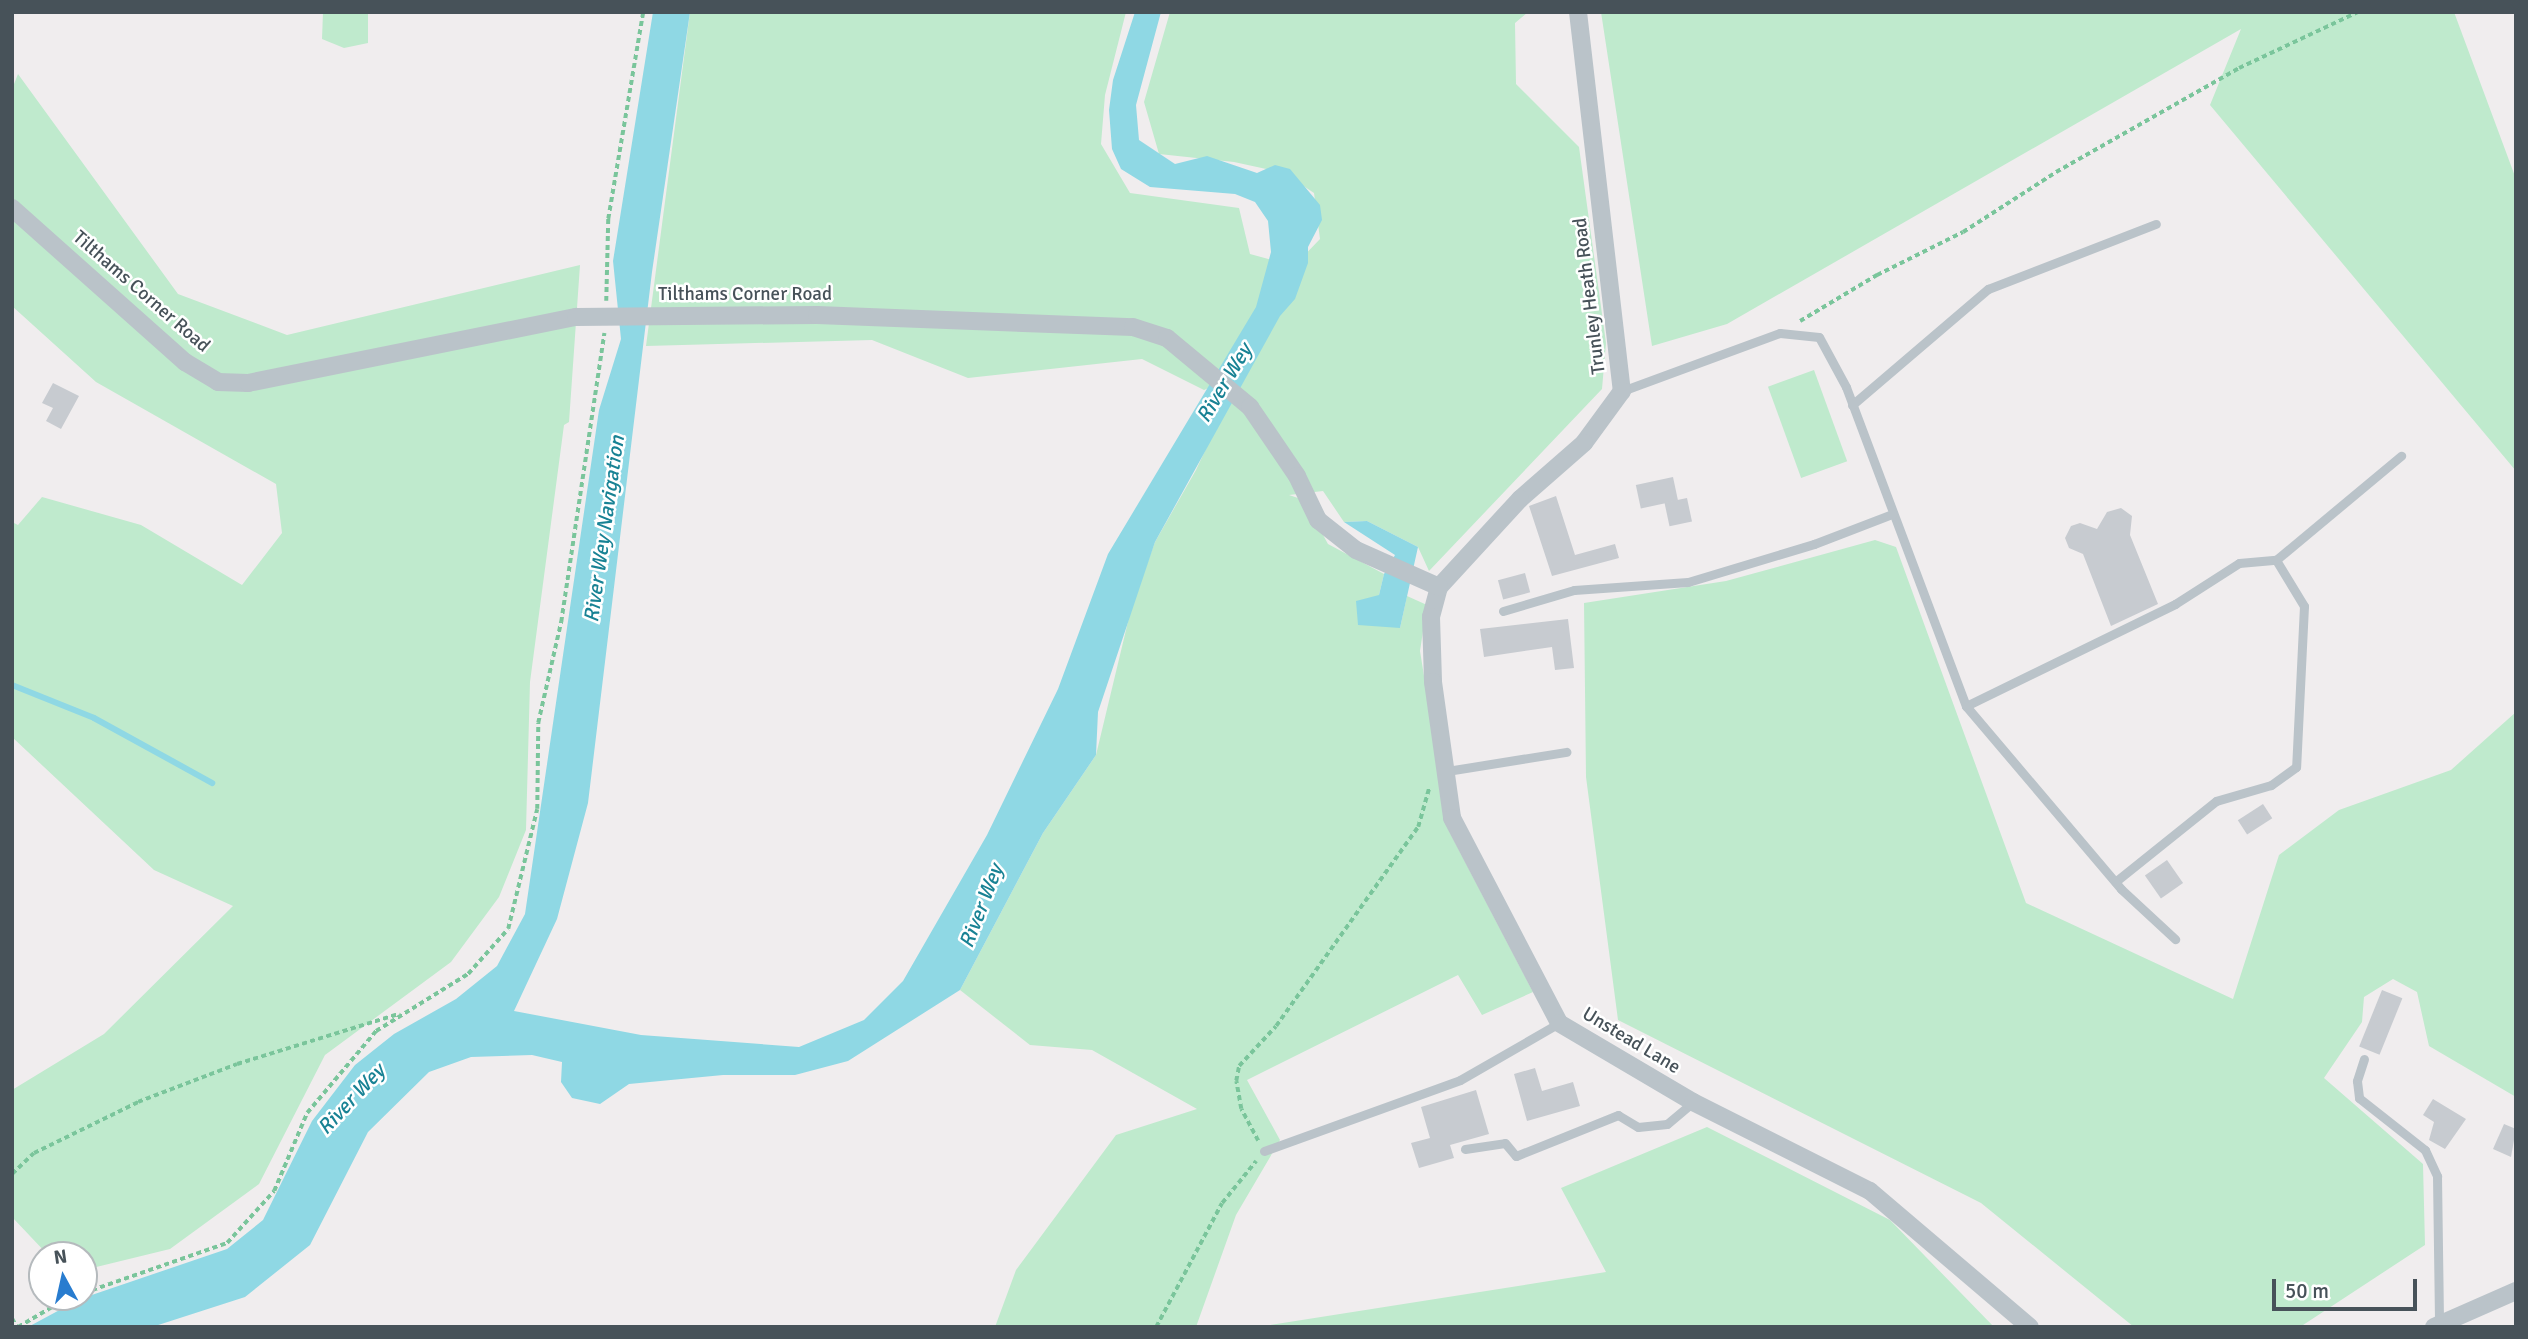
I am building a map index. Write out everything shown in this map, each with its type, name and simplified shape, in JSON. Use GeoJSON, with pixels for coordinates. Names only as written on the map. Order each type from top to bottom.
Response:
{"type":"FeatureCollection","features":[{"type":"Feature","properties":{"kind":"street","name":"Trunley Heath Road"},"geometry":{"type":"LineString","coordinates":[[1439,587],[1520,499],[1584,443],[1622,391],[1578,12]]}},
{"type":"Feature","properties":{"kind":"street","name":"Tilthams Corner Road"},"geometry":{"type":"LineString","coordinates":[[12,208],[185,362],[218,382],[248,383],[576,317],[817,315],[1133,327],[1167,338],[1250,407],[1297,477],[1318,520],[1356,550],[1439,587]]}},
{"type":"Feature","properties":{"kind":"street","name":"Unstead Lane"},"geometry":{"type":"LineString","coordinates":[[1439,587],[1431,617],[1433,669],[1452,818],[1559,1023],[1693,1102],[1870,1191],[2030,1327]]}},
{"type":"Feature","properties":{"kind":"street"},"geometry":{"type":"LineString","coordinates":[[2436,1325],[2516,1292]]}},
{"type":"Feature","properties":{"kind":"lane"},"geometry":{"type":"LineString","coordinates":[[1852,405],[1988,289],[2156,224]]}},
{"type":"Feature","properties":{"kind":"lane"},"geometry":{"type":"LineString","coordinates":[[1622,391],[1780,333],[1819,337],[1852,405],[1966,706],[2115,882],[2175,939]]}},
{"type":"Feature","properties":{"kind":"lane"},"geometry":{"type":"LineString","coordinates":[[1966,706],[2175,604],[2239,563],[2276,559],[2401,456]]}},
{"type":"Feature","properties":{"kind":"lane"},"geometry":{"type":"LineString","coordinates":[[1503,611],[1574,590],[1688,582],[1814,544],[1892,514]]}},
{"type":"Feature","properties":{"kind":"lane"},"geometry":{"type":"LineString","coordinates":[[2115,882],[2216,801],[2271,785],[2295,767],[2304,606],[2276,559]]}},
{"type":"Feature","properties":{"kind":"lane"},"geometry":{"type":"LineString","coordinates":[[1447,771],[1566,752]]}},
{"type":"Feature","properties":{"kind":"lane"},"geometry":{"type":"LineString","coordinates":[[1264,1151],[1460,1080],[1559,1023]]}},
{"type":"Feature","properties":{"kind":"lane"},"geometry":{"type":"LineString","coordinates":[[2364,1059],[2357,1081],[2359,1098],[2425,1150],[2437,1176],[2436,1325]]}},
{"type":"Feature","properties":{"kind":"lane"},"geometry":{"type":"LineString","coordinates":[[1465,1149],[1505,1143],[1516,1156],[1618,1115],[1638,1127],[1667,1124],[1693,1102]]}},
{"type":"Feature","properties":{"kind":"path"},"geometry":{"type":"LineString","coordinates":[[98,1288],[228,1243],[274,1191],[307,1113],[376,1031],[468,974],[508,929],[518,901],[537,808],[538,723],[561,622],[607,317],[608,219],[643,12]]}},
{"type":"Feature","properties":{"kind":"path"},"geometry":{"type":"LineString","coordinates":[[1780,333],[1877,275],[1963,232],[2159,112],[2307,33],[2358,12]]}},
{"type":"Feature","properties":{"kind":"path"},"geometry":{"type":"LineString","coordinates":[[1156,1327],[1222,1203],[1264,1151],[1241,1109],[1236,1080],[1239,1066],[1276,1026],[1418,827],[1430,783]]}},
{"type":"Feature","properties":{"kind":"path"},"geometry":{"type":"LineString","coordinates":[[12,1174],[34,1153],[138,1102],[237,1064],[402,1013]]}},
{"type":"Feature","properties":{"kind":"path"},"geometry":{"type":"LineString","coordinates":[[12,1318],[17,1327],[45,1311]]}},
{"type":"Feature","properties":{"kind":"green space"},"geometry":{"type":"Polygon","coordinates":[[[323,12],[368,12],[368,43],[344,48],[322,39],[323,12]]]}},
{"type":"Feature","properties":{"kind":"green space"},"geometry":{"type":"Polygon","coordinates":[[[690,12],[1126,12],[1105,95],[1101,144],[1130,193],[1239,208],[1250,254],[1294,266],[1320,239],[1314,193],[1284,173],[1234,162],[1159,154],[1144,102],[1170,12],[1528,12],[1515,23],[1516,84],[1579,147],[1606,343],[1602,389],[1429,571],[1418,547],[1367,521],[1344,522],[1323,491],[1289,495],[1304,500],[1328,544],[1384,574],[1379,595],[1400,628],[1407,596],[1427,605],[1420,651],[1449,831],[1533,992],[1482,1015],[1458,975],[1247,1080],[1280,1140],[1236,1215],[1196,1327],[995,1327],[1016,1270],[1116,1135],[1197,1109],[1092,1050],[1030,1045],[960,990],[1043,833],[1096,755],[1132,605],[1155,542],[1196,470],[1241,374],[1204,390],[1142,359],[968,378],[872,340],[646,346],[690,12]]]}},
{"type":"Feature","properties":{"kind":"green space"},"geometry":{"type":"Polygon","coordinates":[[[1601,12],[2454,12],[2516,179],[2516,471],[2210,105],[2241,29],[1727,324],[1652,346],[1601,12]]]}},
{"type":"Feature","properties":{"kind":"green space"},"geometry":{"type":"Polygon","coordinates":[[[18,74],[178,294],[287,335],[580,265],[569,422],[564,425],[530,682],[526,830],[499,897],[451,962],[325,1055],[259,1184],[170,1249],[98,1267],[98,1241],[35,1241],[12,1217],[12,1090],[104,1034],[233,906],[154,870],[12,737],[12,522],[18,525],[42,497],[141,525],[242,585],[282,533],[276,484],[96,382],[12,306],[12,89],[18,74]]]}},
{"type":"Feature","properties":{"kind":"green space"},"geometry":{"type":"Polygon","coordinates":[[[1814,370],[1847,461],[1801,478],[1768,387],[1814,370]]]}},
{"type":"Feature","properties":{"kind":"green space"},"geometry":{"type":"Polygon","coordinates":[[[1875,540],[1896,547],[2026,903],[2233,999],[2279,855],[2339,810],[2451,770],[2516,712],[2516,1097],[2429,1046],[2417,992],[2393,979],[2364,997],[2362,1022],[2324,1078],[2423,1164],[2425,1245],[2300,1327],[2134,1327],[1981,1203],[1618,1020],[1586,777],[1584,603],[1726,581],[1875,540]]]}},
{"type":"Feature","properties":{"kind":"green space"},"geometry":{"type":"Polygon","coordinates":[[[1707,1127],[1890,1220],[1994,1327],[1258,1327],[1606,1272],[1561,1188],[1707,1127]]]}},
{"type":"Feature","properties":{"kind":"water"},"geometry":{"type":"Polygon","coordinates":[[[653,12],[690,12],[652,272],[588,803],[557,919],[514,1011],[641,1035],[799,1047],[864,1020],[903,981],[987,835],[1058,689],[1108,554],[1256,307],[1271,252],[1268,221],[1255,202],[1235,194],[1150,187],[1121,169],[1112,149],[1109,110],[1113,80],[1135,12],[1161,12],[1136,105],[1139,140],[1175,164],[1207,156],[1257,173],[1275,165],[1290,169],[1320,205],[1322,220],[1308,247],[1308,263],[1295,299],[1280,316],[1155,542],[1098,712],[1096,755],[1043,833],[960,990],[848,1061],[795,1075],[723,1075],[629,1084],[600,1104],[572,1098],[561,1082],[562,1062],[532,1055],[471,1057],[429,1072],[368,1132],[310,1245],[245,1297],[152,1327],[28,1327],[58,1311],[98,1311],[98,1293],[227,1249],[263,1220],[312,1121],[355,1065],[394,1034],[456,999],[497,966],[525,914],[599,410],[621,339],[613,261],[653,12]]]}},
{"type":"Feature","properties":{"kind":"water"},"geometry":{"type":"Polygon","coordinates":[[[1367,521],[1418,547],[1400,628],[1358,625],[1356,601],[1379,595],[1384,574],[1395,555],[1344,522],[1367,521]]]}},
{"type":"Feature","properties":{"kind":"building"},"geometry":{"type":"Polygon","coordinates":[[[53,383],[79,396],[61,429],[46,421],[53,408],[42,403],[53,383]]]}},
{"type":"Feature","properties":{"kind":"building"},"geometry":{"type":"Polygon","coordinates":[[[1673,477],[1678,500],[1641,508],[1636,485],[1673,477]]]}},
{"type":"Feature","properties":{"kind":"building"},"geometry":{"type":"Polygon","coordinates":[[[1556,496],[1575,555],[1615,544],[1619,558],[1552,576],[1529,506],[1556,496]]]}},
{"type":"Feature","properties":{"kind":"building"},"geometry":{"type":"Polygon","coordinates":[[[1687,498],[1692,521],[1669,526],[1665,503],[1687,498]]]}},
{"type":"Feature","properties":{"kind":"building"},"geometry":{"type":"Polygon","coordinates":[[[2121,508],[2132,516],[2130,535],[2158,604],[2111,626],[2083,554],[2069,548],[2065,538],[2071,526],[2080,523],[2097,529],[2107,512],[2121,508]]]}},
{"type":"Feature","properties":{"kind":"building"},"geometry":{"type":"Polygon","coordinates":[[[1525,573],[1530,592],[1503,600],[1498,580],[1525,573]]]}},
{"type":"Feature","properties":{"kind":"building"},"geometry":{"type":"Polygon","coordinates":[[[1568,619],[1574,668],[1555,670],[1552,647],[1484,657],[1480,629],[1568,619]]]}},
{"type":"Feature","properties":{"kind":"building"},"geometry":{"type":"Polygon","coordinates":[[[2263,804],[2272,818],[2247,835],[2238,820],[2263,804]]]}},
{"type":"Feature","properties":{"kind":"building"},"geometry":{"type":"Polygon","coordinates":[[[2167,860],[2183,883],[2161,898],[2145,875],[2167,860]]]}},
{"type":"Feature","properties":{"kind":"building"},"geometry":{"type":"Polygon","coordinates":[[[2382,990],[2402,998],[2380,1055],[2359,1047],[2382,990]]]}},
{"type":"Feature","properties":{"kind":"building"},"geometry":{"type":"Polygon","coordinates":[[[1535,1068],[1542,1091],[1573,1082],[1580,1106],[1527,1121],[1514,1074],[1535,1068]]]}},
{"type":"Feature","properties":{"kind":"building"},"geometry":{"type":"Polygon","coordinates":[[[1476,1090],[1489,1134],[1450,1145],[1454,1158],[1419,1168],[1411,1143],[1430,1138],[1421,1107],[1476,1090]]]}},
{"type":"Feature","properties":{"kind":"building"},"geometry":{"type":"Polygon","coordinates":[[[2433,1099],[2466,1119],[2445,1149],[2429,1140],[2434,1122],[2423,1115],[2433,1099]]]}},
{"type":"Feature","properties":{"kind":"building"},"geometry":{"type":"Polygon","coordinates":[[[2504,1124],[2516,1129],[2511,1157],[2493,1149],[2504,1124]]]}},
{"type":"Feature","properties":{"kind":"waterway"},"geometry":{"type":"LineString","coordinates":[[12,685],[94,718],[212,783]]}},
{"type":"Feature","properties":{"kind":"water label","name":"River Wey"},"geometry":{"type":"Point","coordinates":[1224,383]}},
{"type":"Feature","properties":{"kind":"water label","name":"River Wey Navigation"},"geometry":{"type":"Point","coordinates":[604,529]}},
{"type":"Feature","properties":{"kind":"water label","name":"River Wey"},"geometry":{"type":"Point","coordinates":[981,906]}},
{"type":"Feature","properties":{"kind":"water label","name":"River Wey"},"geometry":{"type":"Point","coordinates":[351,1099]}}]}
